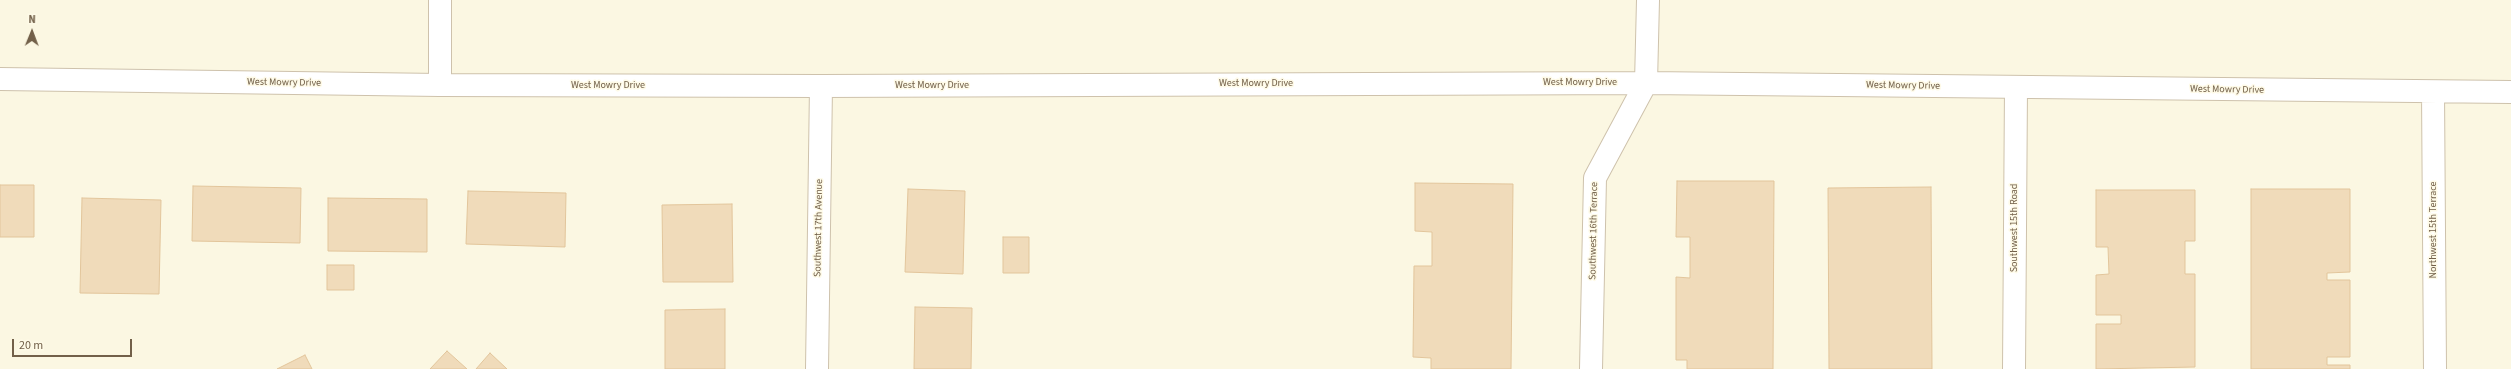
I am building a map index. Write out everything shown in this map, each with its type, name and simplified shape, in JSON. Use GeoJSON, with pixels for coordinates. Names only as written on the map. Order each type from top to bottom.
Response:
{"type":"FeatureCollection","features":[{"type":"Feature","properties":{"kind":"street"},"geometry":{"type":"LineString","coordinates":[[440,0],[440,85]]}},
{"type":"Feature","properties":{"kind":"street"},"geometry":{"type":"LineString","coordinates":[[1646,83],[1648,0]]}},
{"type":"Feature","properties":{"kind":"street","name":"West Mowry Drive"},"geometry":{"type":"LineString","coordinates":[[0,79],[440,85],[820,86],[1646,83],[2511,92]]}},
{"type":"Feature","properties":{"kind":"street","name":"Southwest 16th Terrace"},"geometry":{"type":"LineString","coordinates":[[1591,369],[1595,178],[1646,83]]}},
{"type":"Feature","properties":{"kind":"street","name":"Southwest 17th Avenue"},"geometry":{"type":"LineString","coordinates":[[817,369],[820,86]]}},
{"type":"Feature","properties":{"kind":"street","name":"Southwest 15th Road"},"geometry":{"type":"LineString","coordinates":[[2014,369],[2016,88]]}},
{"type":"Feature","properties":{"kind":"street","name":"Northwest 15th Terrace"},"geometry":{"type":"LineString","coordinates":[[2433,92],[2435,369]]}},
{"type":"Feature","properties":{"kind":"building"},"geometry":{"type":"Polygon","coordinates":[[[1677,181],[1774,181],[1773,369],[1687,369],[1687,360],[1676,360],[1676,277],[1690,278],[1690,237],[1676,237],[1677,181]]]}},
{"type":"Feature","properties":{"kind":"building"},"geometry":{"type":"Polygon","coordinates":[[[1415,183],[1513,184],[1511,369],[1431,369],[1431,358],[1413,357],[1414,266],[1432,266],[1432,232],[1415,231],[1415,183]]]}},
{"type":"Feature","properties":{"kind":"building"},"geometry":{"type":"Polygon","coordinates":[[[0,185],[34,185],[34,237],[0,237],[0,185]]]}},
{"type":"Feature","properties":{"kind":"building"},"geometry":{"type":"Polygon","coordinates":[[[193,186],[301,188],[300,243],[192,241],[193,186]]]}},
{"type":"Feature","properties":{"kind":"building"},"geometry":{"type":"Polygon","coordinates":[[[1931,187],[1932,369],[1829,369],[1828,188],[1931,187]]]}},
{"type":"Feature","properties":{"kind":"building"},"geometry":{"type":"Polygon","coordinates":[[[908,189],[965,191],[963,274],[905,272],[908,189]]]}},
{"type":"Feature","properties":{"kind":"building"},"geometry":{"type":"Polygon","coordinates":[[[2251,189],[2350,189],[2350,272],[2327,273],[2327,280],[2350,280],[2350,357],[2327,357],[2327,365],[2350,365],[2350,369],[2251,369],[2251,189]]]}},
{"type":"Feature","properties":{"kind":"building"},"geometry":{"type":"Polygon","coordinates":[[[2096,190],[2195,190],[2195,241],[2185,241],[2185,274],[2195,274],[2195,367],[2096,369],[2096,324],[2121,324],[2121,315],[2096,315],[2096,275],[2109,274],[2108,247],[2096,247],[2096,190]]]}},
{"type":"Feature","properties":{"kind":"building"},"geometry":{"type":"Polygon","coordinates":[[[468,191],[566,193],[565,247],[466,244],[468,191]]]}},
{"type":"Feature","properties":{"kind":"building"},"geometry":{"type":"Polygon","coordinates":[[[82,198],[161,200],[159,294],[80,293],[82,198]]]}},
{"type":"Feature","properties":{"kind":"building"},"geometry":{"type":"Polygon","coordinates":[[[328,198],[427,199],[427,252],[328,251],[328,198]]]}},
{"type":"Feature","properties":{"kind":"building"},"geometry":{"type":"Polygon","coordinates":[[[732,204],[733,282],[663,282],[662,205],[732,204]]]}},
{"type":"Feature","properties":{"kind":"building"},"geometry":{"type":"Polygon","coordinates":[[[1003,237],[1029,237],[1029,273],[1003,273],[1003,237]]]}},
{"type":"Feature","properties":{"kind":"building"},"geometry":{"type":"Polygon","coordinates":[[[327,265],[354,265],[354,290],[327,290],[327,265]]]}},
{"type":"Feature","properties":{"kind":"building"},"geometry":{"type":"Polygon","coordinates":[[[915,307],[972,308],[971,369],[914,369],[915,307]]]}},
{"type":"Feature","properties":{"kind":"building"},"geometry":{"type":"Polygon","coordinates":[[[725,309],[725,369],[665,369],[665,310],[725,309]]]}},
{"type":"Feature","properties":{"kind":"building"},"geometry":{"type":"Polygon","coordinates":[[[447,351],[467,369],[430,369],[447,351]]]}},
{"type":"Feature","properties":{"kind":"building"},"geometry":{"type":"Polygon","coordinates":[[[490,353],[507,369],[476,369],[490,353]]]}},
{"type":"Feature","properties":{"kind":"building"},"geometry":{"type":"Polygon","coordinates":[[[305,355],[312,369],[277,369],[305,355]]]}}]}
